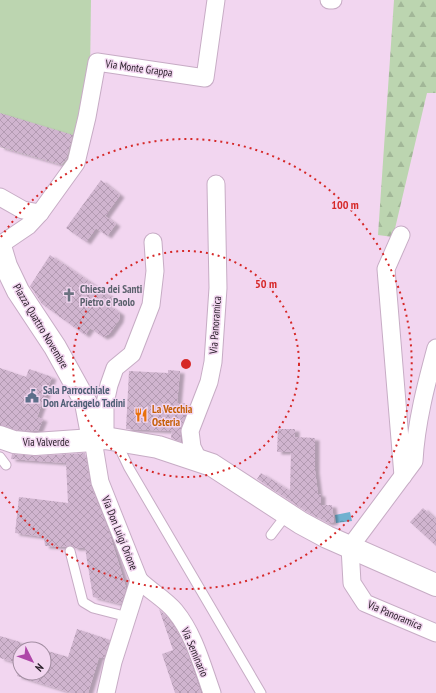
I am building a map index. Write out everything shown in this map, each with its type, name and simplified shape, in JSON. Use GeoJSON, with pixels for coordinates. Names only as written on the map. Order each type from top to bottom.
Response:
{"type":"FeatureCollection","features":[{"type":"Feature","properties":{"kind":"street","name":"Via Monte Grappa"},"geometry":{"type":"LineString","coordinates":[[76,163],[87,117],[97,62],[205,78],[216,0]]}},
{"type":"Feature","properties":{"kind":"street"},"geometry":{"type":"LineString","coordinates":[[328,0],[333,0]]}},
{"type":"Feature","properties":{"kind":"street","name":"Piazza Quattro Novembre"},"geometry":{"type":"LineString","coordinates":[[76,163],[40,213],[28,226],[0,246],[6,266],[18,291],[55,347],[105,439]]}},
{"type":"Feature","properties":{"kind":"street","name":"Via Panoramica"},"geometry":{"type":"LineString","coordinates":[[199,461],[192,447],[190,431],[209,382],[213,362],[218,288],[216,184]]}},
{"type":"Feature","properties":{"kind":"street"},"geometry":{"type":"LineString","coordinates":[[0,198],[23,210],[40,213]]}},
{"type":"Feature","properties":{"kind":"street"},"geometry":{"type":"LineString","coordinates":[[401,234],[386,269],[403,476]]}},
{"type":"Feature","properties":{"kind":"street"},"geometry":{"type":"LineString","coordinates":[[153,242],[155,271],[151,305],[132,354],[115,368],[109,385],[105,403],[105,439],[158,446],[212,465],[287,514],[327,537],[436,585]]}},
{"type":"Feature","properties":{"kind":"street"},"geometry":{"type":"LineString","coordinates":[[350,547],[414,461],[415,445],[426,388],[436,348]]}},
{"type":"Feature","properties":{"kind":"street","name":"Via Valverde"},"geometry":{"type":"LineString","coordinates":[[0,437],[14,442],[35,444],[105,439]]}},
{"type":"Feature","properties":{"kind":"street","name":"Via Don Luigi Orione"},"geometry":{"type":"LineString","coordinates":[[105,439],[100,482],[139,580],[113,662],[106,693]]}},
{"type":"Feature","properties":{"kind":"street","name":"Via Panoramica"},"geometry":{"type":"LineString","coordinates":[[350,547],[352,583],[365,603],[436,633]]}},
{"type":"Feature","properties":{"kind":"street","name":"Via Seminario"},"geometry":{"type":"LineString","coordinates":[[139,580],[147,588],[164,600],[174,611],[190,634],[212,693]]}},
{"type":"Feature","properties":{"kind":"lane"},"geometry":{"type":"LineString","coordinates":[[105,439],[128,468],[261,693]]}},
{"type":"Feature","properties":{"kind":"lane"},"geometry":{"type":"LineString","coordinates":[[0,457],[6,465]]}},
{"type":"Feature","properties":{"kind":"lane"},"geometry":{"type":"LineString","coordinates":[[271,535],[287,514]]}},
{"type":"Feature","properties":{"kind":"lane"},"geometry":{"type":"LineString","coordinates":[[70,551],[83,602],[93,608],[128,617]]}},
{"type":"Feature","properties":{"kind":"green space"},"geometry":{"type":"Polygon","coordinates":[[[0,0],[91,0],[90,76],[66,166],[0,147],[0,0]]]}},
{"type":"Feature","properties":{"kind":"green space"},"geometry":{"type":"Polygon","coordinates":[[[394,0],[436,0],[436,93],[427,93],[393,237],[378,235],[394,0]]]}},
{"type":"Feature","properties":{"kind":"water"},"geometry":{"type":"Polygon","coordinates":[[[350,512],[352,521],[336,523],[335,515],[350,512]]]}},
{"type":"Feature","properties":{"kind":"building"},"geometry":{"type":"Polygon","coordinates":[[[0,113],[73,135],[67,159],[62,165],[0,147],[0,113]]]}},
{"type":"Feature","properties":{"kind":"building"},"geometry":{"type":"Polygon","coordinates":[[[101,180],[120,195],[105,216],[116,224],[107,236],[96,228],[86,242],[66,228],[101,180]]]}},
{"type":"Feature","properties":{"kind":"building","name":"Chiesa dei Santi Pietro e Paolo"},"geometry":{"type":"Polygon","coordinates":[[[50,255],[112,297],[107,304],[120,313],[119,320],[109,334],[103,337],[90,328],[85,335],[42,304],[30,286],[50,255]]]}},
{"type":"Feature","properties":{"kind":"building"},"geometry":{"type":"Polygon","coordinates":[[[0,368],[26,377],[29,369],[52,377],[37,417],[43,419],[38,431],[17,430],[0,425],[0,368]]]}},
{"type":"Feature","properties":{"kind":"building"},"geometry":{"type":"Polygon","coordinates":[[[168,370],[180,371],[177,403],[185,403],[185,417],[180,432],[181,442],[171,438],[172,431],[126,429],[129,371],[168,373],[168,370]]]}},
{"type":"Feature","properties":{"kind":"building"},"geometry":{"type":"Polygon","coordinates":[[[278,429],[295,429],[295,437],[315,438],[315,471],[318,494],[321,494],[321,505],[332,505],[334,522],[328,523],[307,512],[257,479],[261,473],[290,491],[291,452],[277,452],[278,429]]]}},
{"type":"Feature","properties":{"kind":"building"},"geometry":{"type":"Polygon","coordinates":[[[85,453],[91,486],[109,532],[126,588],[121,604],[93,597],[85,548],[75,548],[71,545],[65,547],[45,546],[44,537],[15,533],[19,497],[68,503],[66,463],[11,459],[12,454],[36,456],[85,453]]]}},
{"type":"Feature","properties":{"kind":"building"},"geometry":{"type":"Polygon","coordinates":[[[423,508],[436,520],[436,546],[410,522],[423,508]]]}},
{"type":"Feature","properties":{"kind":"building"},"geometry":{"type":"Polygon","coordinates":[[[159,609],[167,617],[179,634],[188,654],[201,693],[175,693],[162,654],[173,650],[159,609]]]}},
{"type":"Feature","properties":{"kind":"building"},"geometry":{"type":"Polygon","coordinates":[[[77,629],[110,640],[104,658],[99,657],[88,693],[72,693],[33,681],[52,681],[52,652],[68,657],[77,629]]]}},
{"type":"Feature","properties":{"kind":"building"},"geometry":{"type":"Polygon","coordinates":[[[0,636],[17,641],[12,641],[12,662],[0,658],[0,636]]]}},
{"type":"Feature","properties":{"kind":"place","name":"Chiesa dei Santi Pietro e Paolo"},"geometry":{"type":"Point","coordinates":[69,295]}},
{"type":"Feature","properties":{"kind":"place","name":"Sala Parrocchiale Don Arcangelo Tadini"},"geometry":{"type":"Point","coordinates":[32,396]}},
{"type":"Feature","properties":{"kind":"place","name":"La Vecchia Osteria"},"geometry":{"type":"Point","coordinates":[141,415]}}]}
